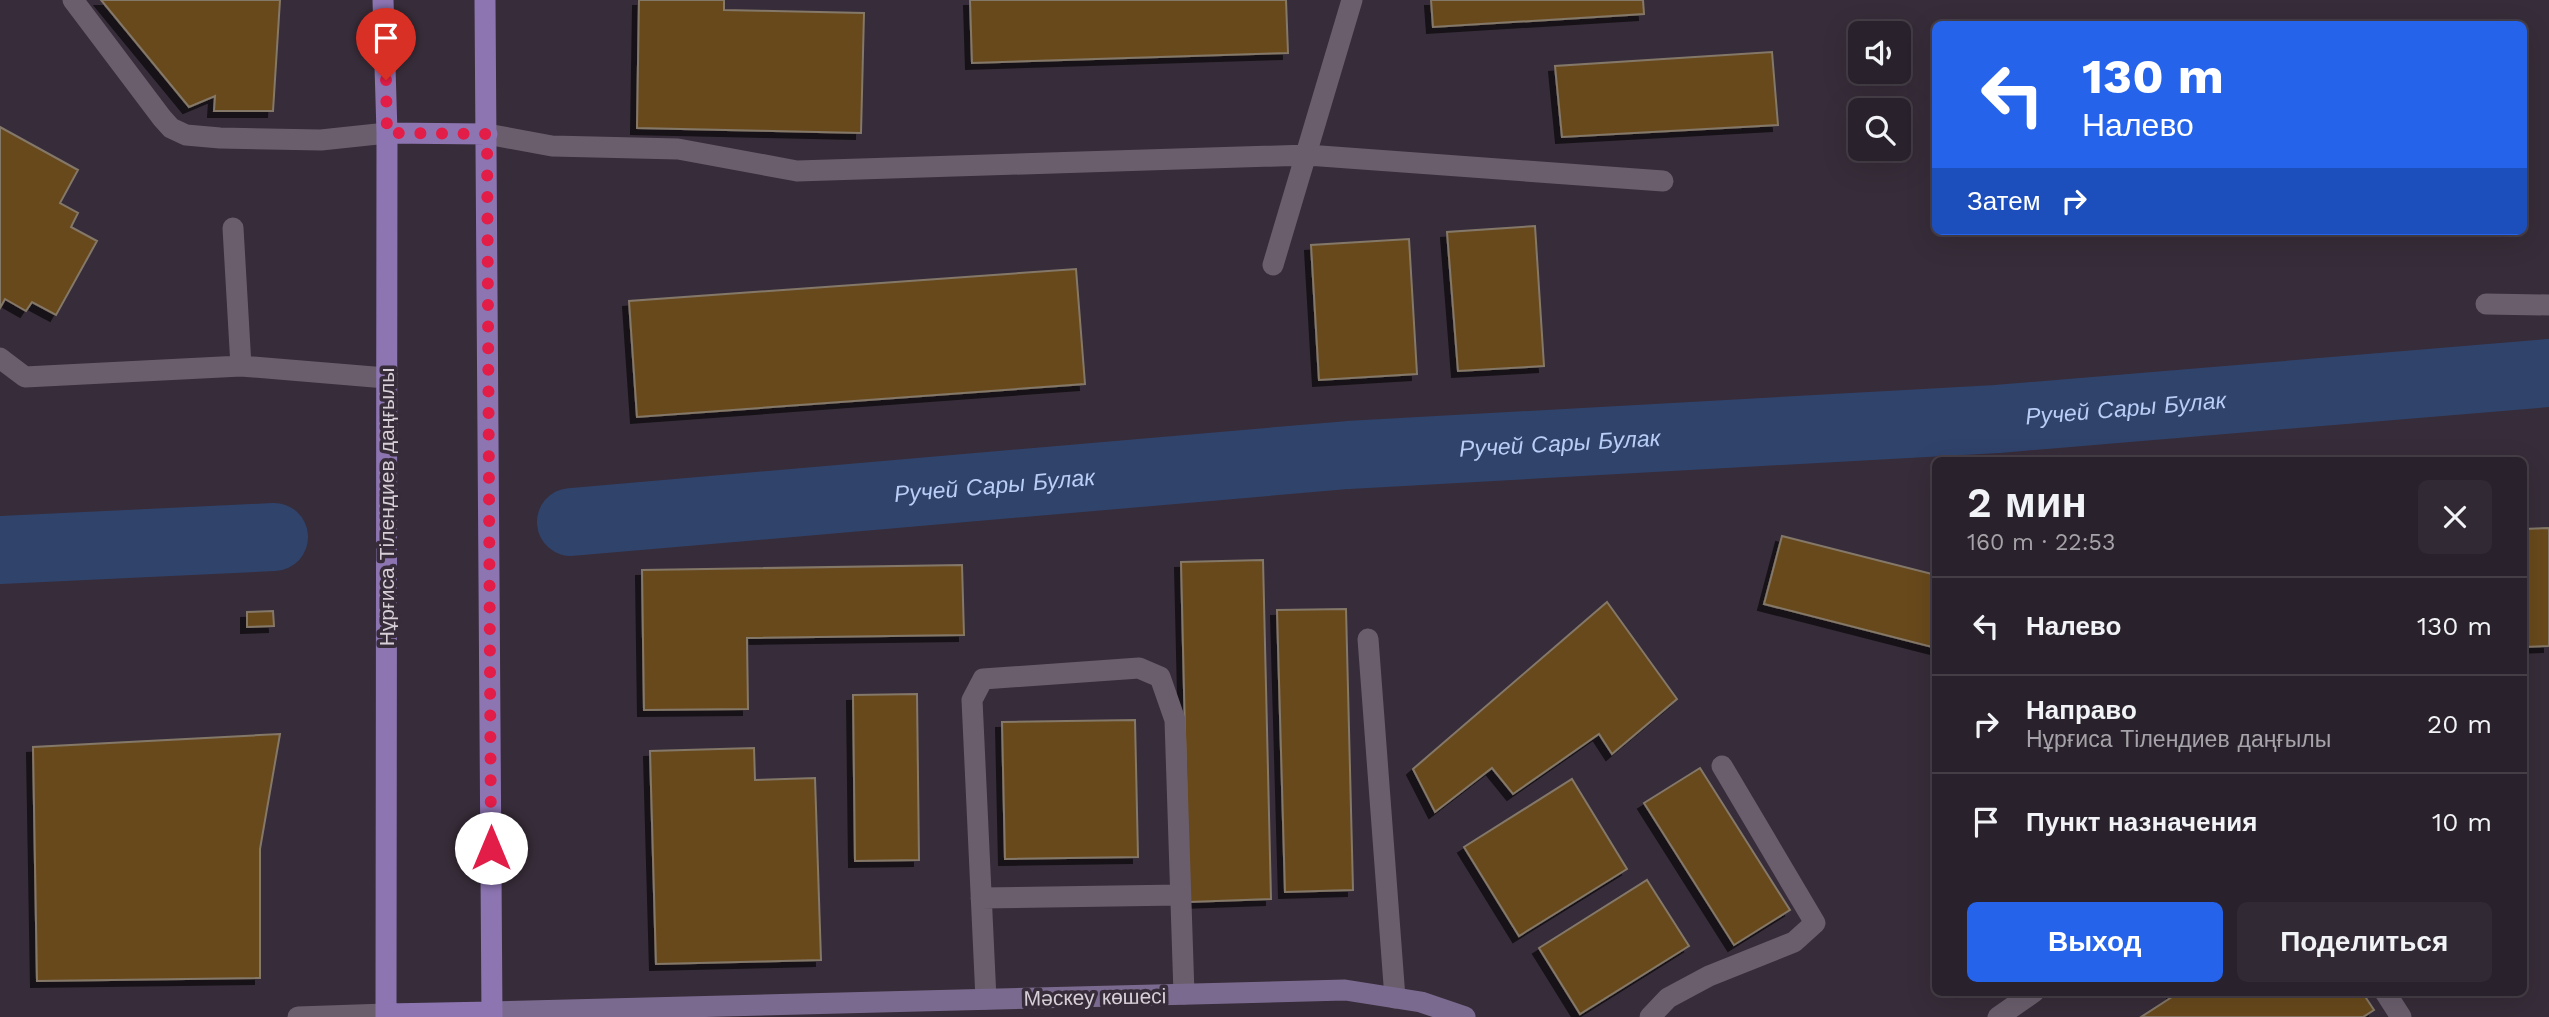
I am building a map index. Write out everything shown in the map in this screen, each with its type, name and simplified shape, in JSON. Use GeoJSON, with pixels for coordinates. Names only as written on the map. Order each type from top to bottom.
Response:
{"type":"FeatureCollection","features":[{"type":"Feature","properties":{"kind":"main road","name":"Нұрғиса Тілендиев даңғылы"},"geometry":{"type":"LineString","coordinates":[[383,0],[387,133],[386,1015]]}},
{"type":"Feature","properties":{"kind":"main road"},"geometry":{"type":"LineString","coordinates":[[485,0],[492,1015]]}},
{"type":"Feature","properties":{"kind":"main road"},"geometry":{"type":"LineString","coordinates":[[387,133],[487,134]]}},
{"type":"Feature","properties":{"kind":"main road","name":"Мәскеу көшесі"},"geometry":{"type":"LineString","coordinates":[[386,1015],[492,1015]]}},
{"type":"Feature","properties":{"kind":"street"},"geometry":{"type":"LineString","coordinates":[[73,0],[171,128],[186,135],[321,141],[387,133]]}},
{"type":"Feature","properties":{"kind":"street"},"geometry":{"type":"LineString","coordinates":[[1273,265],[1352,0]]}},
{"type":"Feature","properties":{"kind":"street"},"geometry":{"type":"LineString","coordinates":[[487,134],[552,146],[678,149],[797,171],[1307,155],[1663,181]]}},
{"type":"Feature","properties":{"kind":"street"},"geometry":{"type":"LineString","coordinates":[[233,228],[241,366]]}},
{"type":"Feature","properties":{"kind":"street"},"geometry":{"type":"LineString","coordinates":[[2486,304],[2549,304]]}},
{"type":"Feature","properties":{"kind":"street"},"geometry":{"type":"LineString","coordinates":[[0,358],[25,377],[241,366],[386,378]]}},
{"type":"Feature","properties":{"kind":"street"},"geometry":{"type":"LineString","coordinates":[[1368,639],[1395,998]]}},
{"type":"Feature","properties":{"kind":"street"},"geometry":{"type":"LineString","coordinates":[[986,999],[972,700],[983,679],[1139,668],[1160,677],[1175,720],[1184,994]]}},
{"type":"Feature","properties":{"kind":"street"},"geometry":{"type":"LineString","coordinates":[[1650,1017],[1668,998],[1709,976],[1794,942],[1815,923],[1723,766]]}},
{"type":"Feature","properties":{"kind":"street"},"geometry":{"type":"LineString","coordinates":[[981,898],[1180,895]]}},
{"type":"Feature","properties":{"kind":"street","name":"Мәскеу көшесі"},"geometry":{"type":"LineString","coordinates":[[492,1015],[1345,990],[1421,1002],[1465,1017]]}},
{"type":"Feature","properties":{"kind":"street"},"geometry":{"type":"LineString","coordinates":[[1998,1017],[2028,996]]}},
{"type":"Feature","properties":{"kind":"street"},"geometry":{"type":"LineString","coordinates":[[2388,996],[2401,1017]]}},
{"type":"Feature","properties":{"kind":"street"},"geometry":{"type":"LineString","coordinates":[[298,1017],[386,1015]]}},
{"type":"Feature","properties":{"kind":"building"},"geometry":{"type":"Polygon","coordinates":[[[101,0],[280,0],[273,111],[214,111],[215,96],[189,107],[101,0]]]}},
{"type":"Feature","properties":{"kind":"building"},"geometry":{"type":"Polygon","coordinates":[[[639,0],[724,0],[724,10],[864,13],[861,133],[637,128],[639,0]]]}},
{"type":"Feature","properties":{"kind":"building"},"geometry":{"type":"Polygon","coordinates":[[[970,0],[1286,0],[1288,53],[972,63],[970,0]]]}},
{"type":"Feature","properties":{"kind":"building"},"geometry":{"type":"Polygon","coordinates":[[[1431,0],[1643,0],[1644,14],[1433,27],[1431,0]]]}},
{"type":"Feature","properties":{"kind":"building"},"geometry":{"type":"Polygon","coordinates":[[[1772,52],[1778,125],[1562,137],[1555,66],[1772,52]]]}},
{"type":"Feature","properties":{"kind":"building"},"geometry":{"type":"Polygon","coordinates":[[[0,127],[78,170],[60,203],[78,213],[71,227],[97,241],[56,315],[32,302],[26,311],[5,299],[0,308],[0,127]]]}},
{"type":"Feature","properties":{"kind":"building"},"geometry":{"type":"Polygon","coordinates":[[[1535,226],[1544,366],[1458,371],[1447,232],[1535,226]]]}},
{"type":"Feature","properties":{"kind":"building"},"geometry":{"type":"Polygon","coordinates":[[[1409,239],[1417,374],[1319,380],[1311,245],[1409,239]]]}},
{"type":"Feature","properties":{"kind":"building"},"geometry":{"type":"Polygon","coordinates":[[[1076,269],[1085,384],[637,417],[629,301],[1076,269]]]}},
{"type":"Feature","properties":{"kind":"building"},"geometry":{"type":"Polygon","coordinates":[[[2549,528],[2549,646],[2527,647],[2527,529],[2549,528]]]}},
{"type":"Feature","properties":{"kind":"building"},"geometry":{"type":"Polygon","coordinates":[[[1782,536],[1932,574],[1932,647],[1764,604],[1782,536]]]}},
{"type":"Feature","properties":{"kind":"building"},"geometry":{"type":"Polygon","coordinates":[[[1263,560],[1271,899],[1189,902],[1181,562],[1263,560]]]}},
{"type":"Feature","properties":{"kind":"building"},"geometry":{"type":"Polygon","coordinates":[[[962,565],[964,635],[747,638],[748,709],[644,710],[642,570],[962,565]]]}},
{"type":"Feature","properties":{"kind":"building"},"geometry":{"type":"Polygon","coordinates":[[[1607,602],[1677,699],[1612,754],[1599,734],[1513,794],[1492,768],[1435,812],[1413,769],[1607,602]]]}},
{"type":"Feature","properties":{"kind":"building"},"geometry":{"type":"Polygon","coordinates":[[[1346,609],[1353,890],[1285,892],[1277,610],[1346,609]]]}},
{"type":"Feature","properties":{"kind":"building"},"geometry":{"type":"Polygon","coordinates":[[[273,611],[274,626],[247,627],[247,612],[273,611]]]}},
{"type":"Feature","properties":{"kind":"building"},"geometry":{"type":"Polygon","coordinates":[[[917,694],[919,860],[855,861],[853,695],[917,694]]]}},
{"type":"Feature","properties":{"kind":"building"},"geometry":{"type":"Polygon","coordinates":[[[1135,720],[1138,857],[1005,859],[1002,722],[1135,720]]]}},
{"type":"Feature","properties":{"kind":"building"},"geometry":{"type":"Polygon","coordinates":[[[280,734],[260,849],[260,978],[37,981],[33,747],[280,734]]]}},
{"type":"Feature","properties":{"kind":"building"},"geometry":{"type":"Polygon","coordinates":[[[754,748],[755,780],[815,778],[821,960],[656,964],[650,751],[754,748]]]}},
{"type":"Feature","properties":{"kind":"building"},"geometry":{"type":"Polygon","coordinates":[[[1700,768],[1790,910],[1734,945],[1644,803],[1700,768]]]}},
{"type":"Feature","properties":{"kind":"building"},"geometry":{"type":"Polygon","coordinates":[[[1572,779],[1627,869],[1519,936],[1464,847],[1572,779]]]}},
{"type":"Feature","properties":{"kind":"building"},"geometry":{"type":"Polygon","coordinates":[[[1647,880],[1689,946],[1580,1014],[1539,948],[1647,880]]]}},
{"type":"Feature","properties":{"kind":"building"},"geometry":{"type":"Polygon","coordinates":[[[2173,996],[2365,996],[2374,1010],[2363,1017],[2141,1017],[2173,996]]]}},
{"type":"Feature","properties":{"kind":"waterway","name":"Ручей Сары Булак"},"geometry":{"type":"LineString","coordinates":[[571,522],[1348,455],[1997,419],[2549,373]]}},
{"type":"Feature","properties":{"kind":"waterway"},"geometry":{"type":"LineString","coordinates":[[0,550],[274,537]]}},
{"type":"Feature","properties":{"kind":"route"},"geometry":{"type":"LineString","coordinates":[[386,80],[387,133],[487,134],[491,848]]}}]}
